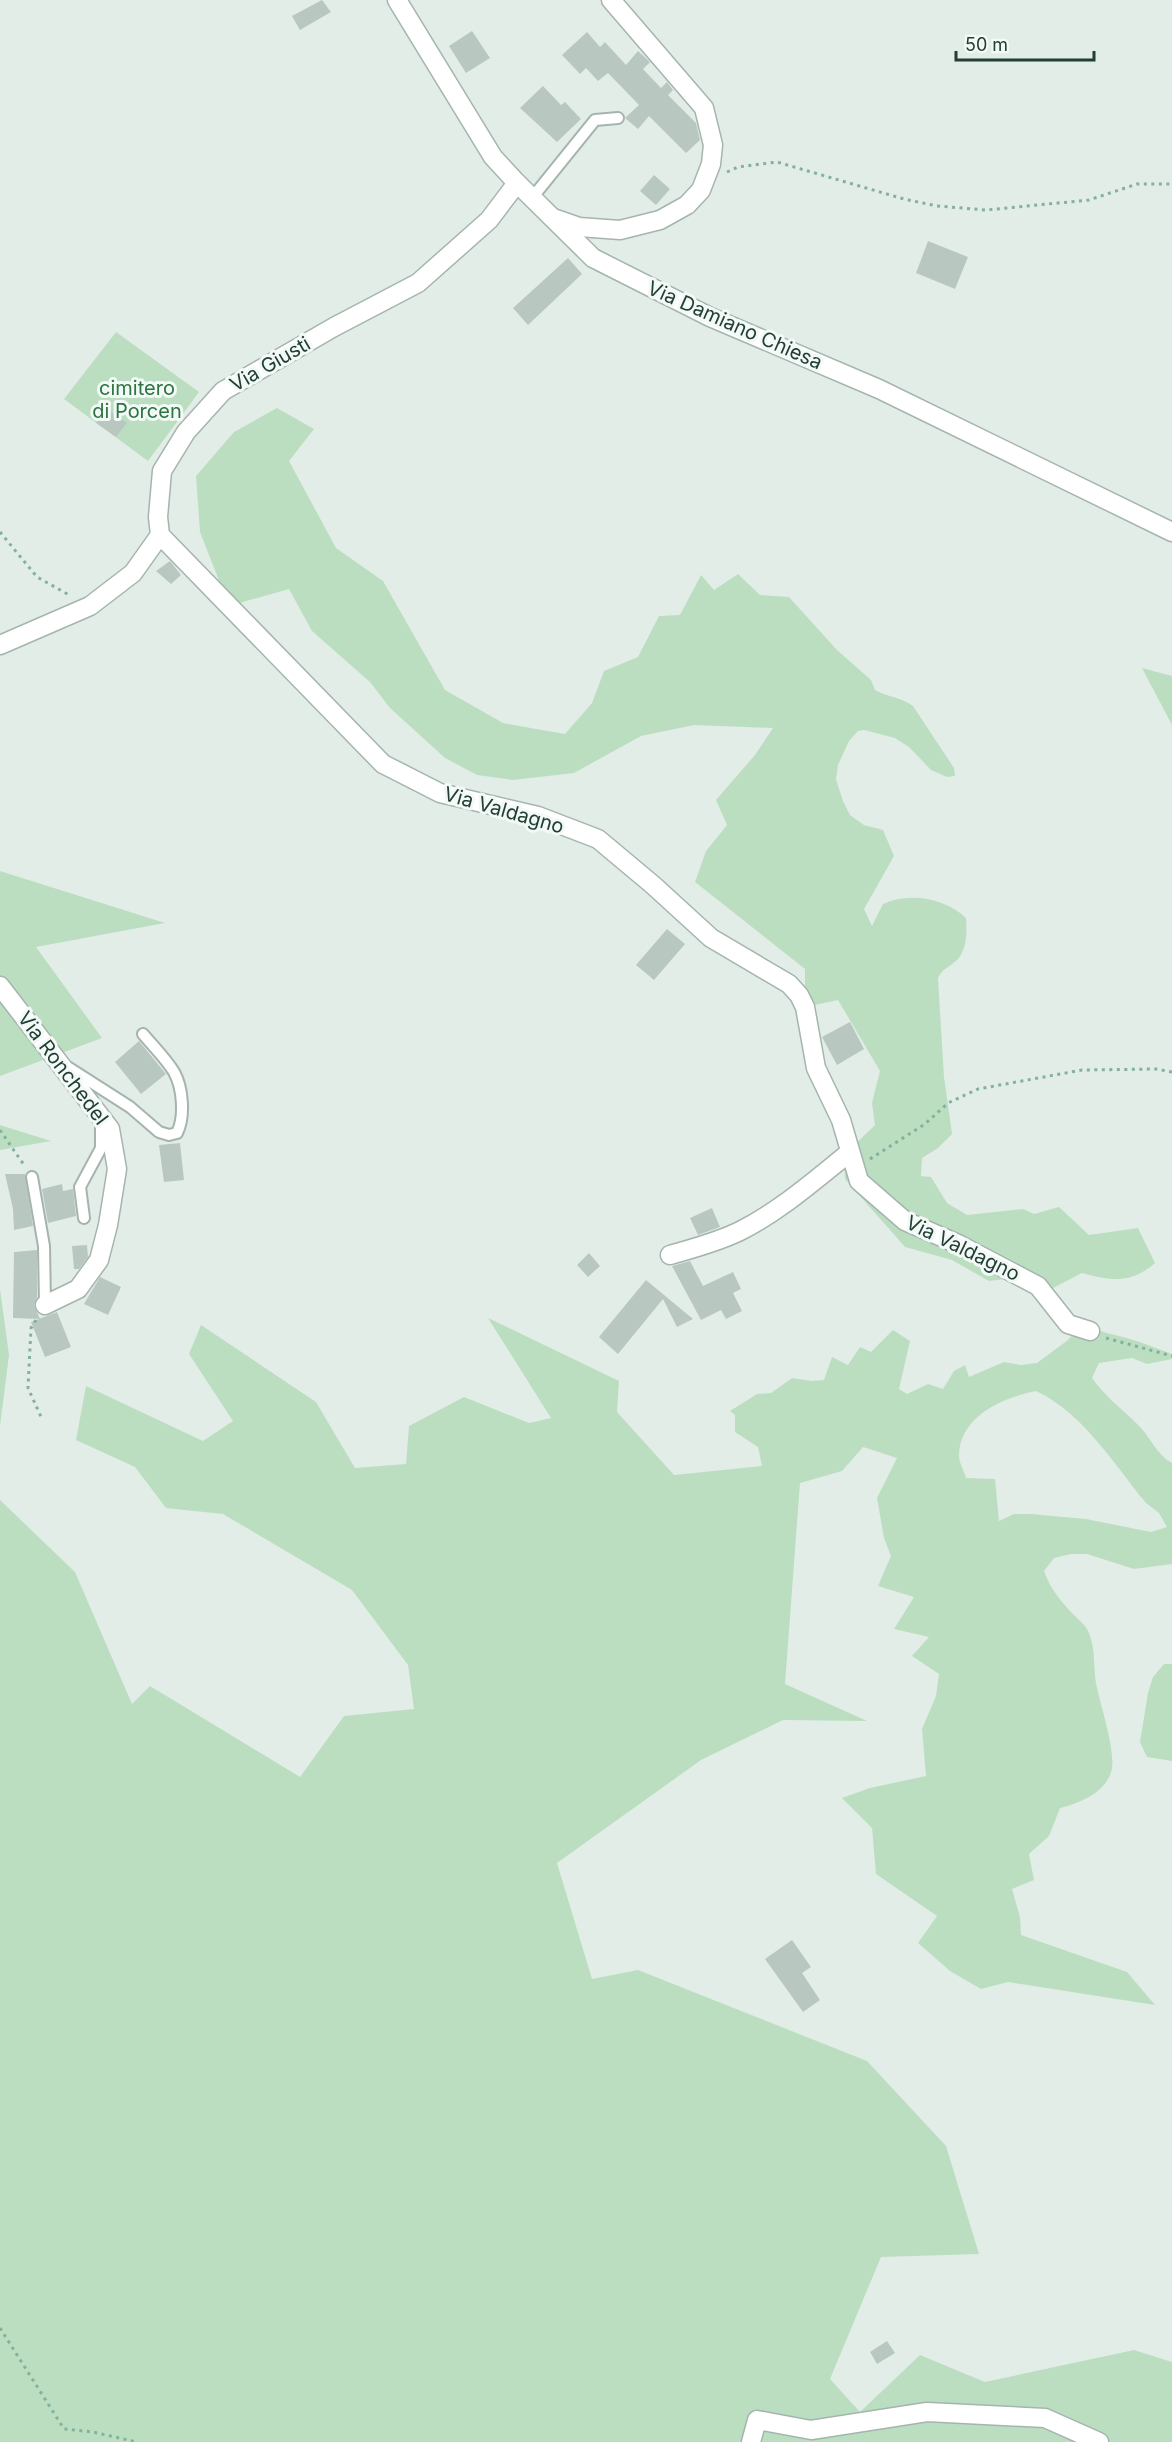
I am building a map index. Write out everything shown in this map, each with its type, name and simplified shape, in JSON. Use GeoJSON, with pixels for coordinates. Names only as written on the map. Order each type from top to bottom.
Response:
{"type":"FeatureCollection","features":[{"type":"Feature","properties":{"kind":"street","name":"Via Damiano Chiesa"},"geometry":{"type":"LineString","coordinates":[[397,0],[493,157],[593,258],[688,306],[879,389],[1172,532]]}},
{"type":"Feature","properties":{"kind":"street"},"geometry":{"type":"LineString","coordinates":[[553,218],[579,227],[620,230],[660,220],[687,205],[701,190],[711,164],[713,145],[704,108],[611,0]]}},
{"type":"Feature","properties":{"kind":"street","name":"Via Giusti"},"geometry":{"type":"LineString","coordinates":[[160,535],[158,517],[162,471],[186,432],[222,391],[334,327],[418,283],[489,220],[517,183]]}},
{"type":"Feature","properties":{"kind":"street"},"geometry":{"type":"LineString","coordinates":[[0,645],[90,606],[133,573],[160,535]]}},
{"type":"Feature","properties":{"kind":"street","name":"Via Valdagno"},"geometry":{"type":"LineString","coordinates":[[160,535],[383,764],[440,793],[538,816],[598,839],[711,938],[789,984],[805,1007],[816,1068],[842,1120],[859,1181],[905,1221],[958,1244],[1038,1286],[1068,1324],[1090,1331]]}},
{"type":"Feature","properties":{"kind":"street","name":"Via Ronchedel"},"geometry":{"type":"LineString","coordinates":[[0,986],[110,1129],[117,1169],[108,1225],[99,1260],[78,1289],[45,1305]]}},
{"type":"Feature","properties":{"kind":"street"},"geometry":{"type":"LineString","coordinates":[[670,1255],[708,1245],[741,1230],[774,1210],[850,1152]]}},
{"type":"Feature","properties":{"kind":"street"},"geometry":{"type":"LineString","coordinates":[[751,2442],[757,2421],[811,2430],[927,2412],[1045,2418],[1099,2442]]}},
{"type":"Feature","properties":{"kind":"lane"},"geometry":{"type":"LineString","coordinates":[[532,198],[596,120],[618,118]]}},
{"type":"Feature","properties":{"kind":"lane"},"geometry":{"type":"LineString","coordinates":[[58,1062],[130,1107],[159,1132],[169,1135],[177,1133],[182,1124],[182,1115],[180,1094],[174,1072],[143,1034]]}},
{"type":"Feature","properties":{"kind":"lane"},"geometry":{"type":"LineString","coordinates":[[84,1218],[80,1187],[101,1148],[101,1118]]}},
{"type":"Feature","properties":{"kind":"lane"},"geometry":{"type":"LineString","coordinates":[[32,1177],[44,1245],[45,1305]]}},
{"type":"Feature","properties":{"kind":"path"},"geometry":{"type":"LineString","coordinates":[[704,182],[738,167],[777,162],[904,199],[937,206],[986,210],[1089,200],[1137,184],[1172,184]]}},
{"type":"Feature","properties":{"kind":"path"},"geometry":{"type":"LineString","coordinates":[[0,532],[37,577],[90,606]]}},
{"type":"Feature","properties":{"kind":"path"},"geometry":{"type":"LineString","coordinates":[[857,1175],[869,1160],[925,1124],[948,1103],[978,1089],[1082,1070],[1156,1069],[1172,1072]]}},
{"type":"Feature","properties":{"kind":"path"},"geometry":{"type":"LineString","coordinates":[[0,1130],[32,1177]]}},
{"type":"Feature","properties":{"kind":"path"},"geometry":{"type":"LineString","coordinates":[[42,1419],[28,1388],[28,1370],[31,1328],[45,1305]]}},
{"type":"Feature","properties":{"kind":"path"},"geometry":{"type":"LineString","coordinates":[[1090,1331],[1116,1342],[1172,1356]]}},
{"type":"Feature","properties":{"kind":"path"},"geometry":{"type":"LineString","coordinates":[[0,2328],[64,2429],[93,2432],[137,2442]]}},
{"type":"Feature","properties":{"kind":"green space","name":"cimitero di Porcen"},"geometry":{"type":"Polygon","coordinates":[[[116,332],[199,392],[148,461],[64,399],[116,332]]]}},
{"type":"Feature","properties":{"kind":"green space"},"geometry":{"type":"Polygon","coordinates":[[[277,408],[314,429],[289,461],[336,548],[383,581],[445,690],[503,723],[565,734],[592,703],[604,671],[638,657],[659,616],[680,615],[701,575],[714,590],[738,574],[760,595],[789,597],[837,650],[871,680],[875,690],[913,706],[954,768],[955,776],[947,777],[931,770],[909,747],[895,738],[864,730],[858,731],[849,741],[838,765],[836,779],[850,815],[864,825],[883,830],[894,856],[864,909],[872,926],[883,904],[904,898],[937,902],[948,906],[966,918],[966,936],[960,957],[938,978],[944,1077],[952,1134],[938,1148],[922,1158],[921,1176],[931,1177],[947,1203],[967,1215],[1023,1209],[1034,1214],[1059,1207],[1089,1235],[1138,1228],[1155,1263],[1138,1275],[1129,1278],[1102,1278],[1082,1273],[1051,1289],[1022,1277],[989,1281],[952,1260],[905,1247],[845,1179],[844,1155],[875,1125],[872,1103],[880,1071],[838,1000],[805,1007],[805,969],[695,882],[706,851],[727,825],[716,800],[755,755],[773,728],[694,725],[641,736],[574,773],[513,780],[477,775],[445,758],[390,708],[370,682],[312,631],[289,589],[229,606],[200,532],[196,476],[234,432],[277,408]]]}},
{"type":"Feature","properties":{"kind":"green space"},"geometry":{"type":"Polygon","coordinates":[[[1142,668],[1172,676],[1172,725],[1142,668]]]}},
{"type":"Feature","properties":{"kind":"green space"},"geometry":{"type":"Polygon","coordinates":[[[0,871],[165,923],[36,947],[102,1038],[0,1076],[0,871]]]}},
{"type":"Feature","properties":{"kind":"green space"},"geometry":{"type":"Polygon","coordinates":[[[0,1125],[51,1141],[0,1150],[0,1125]]]}},
{"type":"Feature","properties":{"kind":"green space"},"geometry":{"type":"Polygon","coordinates":[[[0,1289],[9,1355],[0,1426],[0,1289]]]}},
{"type":"Feature","properties":{"kind":"green space"},"geometry":{"type":"Polygon","coordinates":[[[488,1318],[619,1381],[617,1412],[674,1475],[762,1466],[758,1447],[735,1432],[735,1415],[730,1411],[757,1394],[771,1393],[792,1378],[824,1380],[832,1357],[848,1365],[860,1347],[871,1352],[893,1330],[910,1341],[899,1389],[907,1394],[928,1384],[943,1389],[954,1371],[965,1365],[969,1377],[1004,1362],[1021,1365],[1037,1363],[1068,1340],[1085,1321],[1100,1331],[1172,1354],[1172,1359],[1147,1364],[1132,1358],[1099,1363],[1092,1378],[1109,1398],[1141,1428],[1158,1452],[1172,1463],[1172,1564],[1134,1569],[1087,1554],[1071,1554],[1054,1558],[1044,1571],[1055,1593],[1090,1635],[1096,1683],[1111,1749],[1112,1768],[1105,1784],[1099,1790],[1076,1803],[1060,1808],[1049,1836],[1029,1854],[1034,1880],[1012,1889],[1020,1917],[1021,1935],[1127,1972],[1155,2005],[1008,1982],[981,1989],[950,1971],[918,1943],[937,1916],[876,1874],[872,1828],[842,1798],[870,1788],[926,1776],[922,1729],[936,1696],[939,1674],[912,1656],[929,1637],[894,1629],[914,1597],[878,1586],[891,1556],[884,1538],[877,1498],[897,1458],[863,1447],[842,1471],[800,1483],[785,1684],[867,1721],[783,1720],[701,1760],[557,1863],[592,1979],[638,1970],[867,2061],[946,2146],[979,2254],[881,2257],[830,2379],[860,2412],[920,2355],[985,2382],[1134,2350],[1172,2362],[1172,2442],[0,2442],[0,1500],[75,1572],[132,1704],[150,1686],[300,1777],[344,1716],[414,1709],[408,1665],[352,1590],[223,1514],[166,1508],[135,1467],[76,1440],[86,1386],[203,1441],[233,1421],[189,1354],[201,1325],[316,1402],[355,1468],[406,1464],[409,1426],[464,1397],[529,1423],[551,1418],[488,1318]],[[1036,1391],[1010,1398],[975,1419],[961,1441],[959,1458],[966,1478],[995,1479],[999,1521],[1014,1514],[1031,1514],[1086,1519],[1151,1532],[1167,1527],[1159,1513],[1146,1503],[1097,1441],[1069,1413],[1036,1391]]]}},
{"type":"Feature","properties":{"kind":"green space"},"geometry":{"type":"Polygon","coordinates":[[[1164,1664],[1172,1664],[1172,1761],[1147,1757],[1140,1742],[1148,1693],[1153,1677],[1164,1664]]]}},
{"type":"Feature","properties":{"kind":"building"},"geometry":{"type":"Polygon","coordinates":[[[322,0],[331,12],[300,30],[292,16],[322,0]]]}},
{"type":"Feature","properties":{"kind":"building"},"geometry":{"type":"Polygon","coordinates":[[[472,31],[490,58],[466,73],[449,46],[472,31]]]}},
{"type":"Feature","properties":{"kind":"building"},"geometry":{"type":"Polygon","coordinates":[[[587,32],[600,47],[605,42],[626,65],[638,51],[650,62],[643,69],[661,88],[667,82],[673,90],[668,95],[696,123],[700,140],[686,153],[649,116],[638,129],[625,118],[639,105],[608,73],[598,81],[586,68],[580,74],[562,55],[587,32]]]}},
{"type":"Feature","properties":{"kind":"building"},"geometry":{"type":"Polygon","coordinates":[[[543,86],[561,105],[565,102],[581,119],[557,142],[520,108],[543,86]]]}},
{"type":"Feature","properties":{"kind":"building"},"geometry":{"type":"Polygon","coordinates":[[[654,175],[670,189],[656,205],[640,191],[654,175]]]}},
{"type":"Feature","properties":{"kind":"building"},"geometry":{"type":"Polygon","coordinates":[[[928,241],[968,257],[955,289],[916,273],[928,241]]]}},
{"type":"Feature","properties":{"kind":"building"},"geometry":{"type":"Polygon","coordinates":[[[568,258],[582,274],[528,325],[513,308],[568,258]]]}},
{"type":"Feature","properties":{"kind":"building"},"geometry":{"type":"Polygon","coordinates":[[[107,409],[127,423],[116,437],[96,423],[107,409]]]}},
{"type":"Feature","properties":{"kind":"building"},"geometry":{"type":"Polygon","coordinates":[[[170,561],[181,575],[171,584],[156,571],[170,561]]]}},
{"type":"Feature","properties":{"kind":"building"},"geometry":{"type":"Polygon","coordinates":[[[667,929],[685,944],[654,980],[636,965],[667,929]]]}},
{"type":"Feature","properties":{"kind":"building"},"geometry":{"type":"Polygon","coordinates":[[[850,1022],[864,1049],[837,1065],[822,1037],[850,1022]]]}},
{"type":"Feature","properties":{"kind":"building"},"geometry":{"type":"Polygon","coordinates":[[[139,1041],[166,1074],[141,1094],[115,1062],[139,1041]]]}},
{"type":"Feature","properties":{"kind":"building"},"geometry":{"type":"Polygon","coordinates":[[[180,1143],[184,1180],[164,1182],[159,1145],[180,1143]]]}},
{"type":"Feature","properties":{"kind":"building"},"geometry":{"type":"Polygon","coordinates":[[[5,1174],[25,1174],[33,1226],[14,1230],[13,1209],[5,1174]]]}},
{"type":"Feature","properties":{"kind":"building"},"geometry":{"type":"Polygon","coordinates":[[[62,1184],[63,1191],[73,1189],[76,1216],[48,1223],[42,1189],[62,1184]]]}},
{"type":"Feature","properties":{"kind":"building"},"geometry":{"type":"Polygon","coordinates":[[[712,1208],[720,1227],[698,1235],[690,1218],[712,1208]]]}},
{"type":"Feature","properties":{"kind":"building"},"geometry":{"type":"Polygon","coordinates":[[[87,1245],[88,1257],[79,1269],[74,1269],[72,1246],[87,1245]]]}},
{"type":"Feature","properties":{"kind":"building"},"geometry":{"type":"Polygon","coordinates":[[[37,1250],[37,1297],[34,1305],[40,1319],[13,1318],[14,1252],[37,1250]]]}},
{"type":"Feature","properties":{"kind":"building"},"geometry":{"type":"Polygon","coordinates":[[[589,1253],[600,1266],[588,1277],[577,1265],[589,1253]]]}},
{"type":"Feature","properties":{"kind":"building"},"geometry":{"type":"Polygon","coordinates":[[[690,1261],[703,1286],[733,1272],[741,1289],[733,1293],[742,1311],[726,1319],[721,1310],[701,1320],[672,1266],[690,1261]]]}},
{"type":"Feature","properties":{"kind":"building"},"geometry":{"type":"Polygon","coordinates":[[[100,1277],[121,1287],[108,1315],[84,1304],[100,1277]]]}},
{"type":"Feature","properties":{"kind":"building"},"geometry":{"type":"Polygon","coordinates":[[[646,1280],[693,1319],[677,1327],[663,1299],[618,1354],[599,1337],[646,1280]]]}},
{"type":"Feature","properties":{"kind":"building"},"geometry":{"type":"Polygon","coordinates":[[[57,1312],[71,1347],[45,1357],[31,1322],[57,1312]]]}},
{"type":"Feature","properties":{"kind":"building"},"geometry":{"type":"Polygon","coordinates":[[[792,1940],[811,1967],[802,1973],[820,2000],[803,2012],[765,1959],[792,1940]]]}},
{"type":"Feature","properties":{"kind":"building"},"geometry":{"type":"Polygon","coordinates":[[[887,2341],[895,2353],[877,2364],[870,2352],[887,2341]]]}}]}
